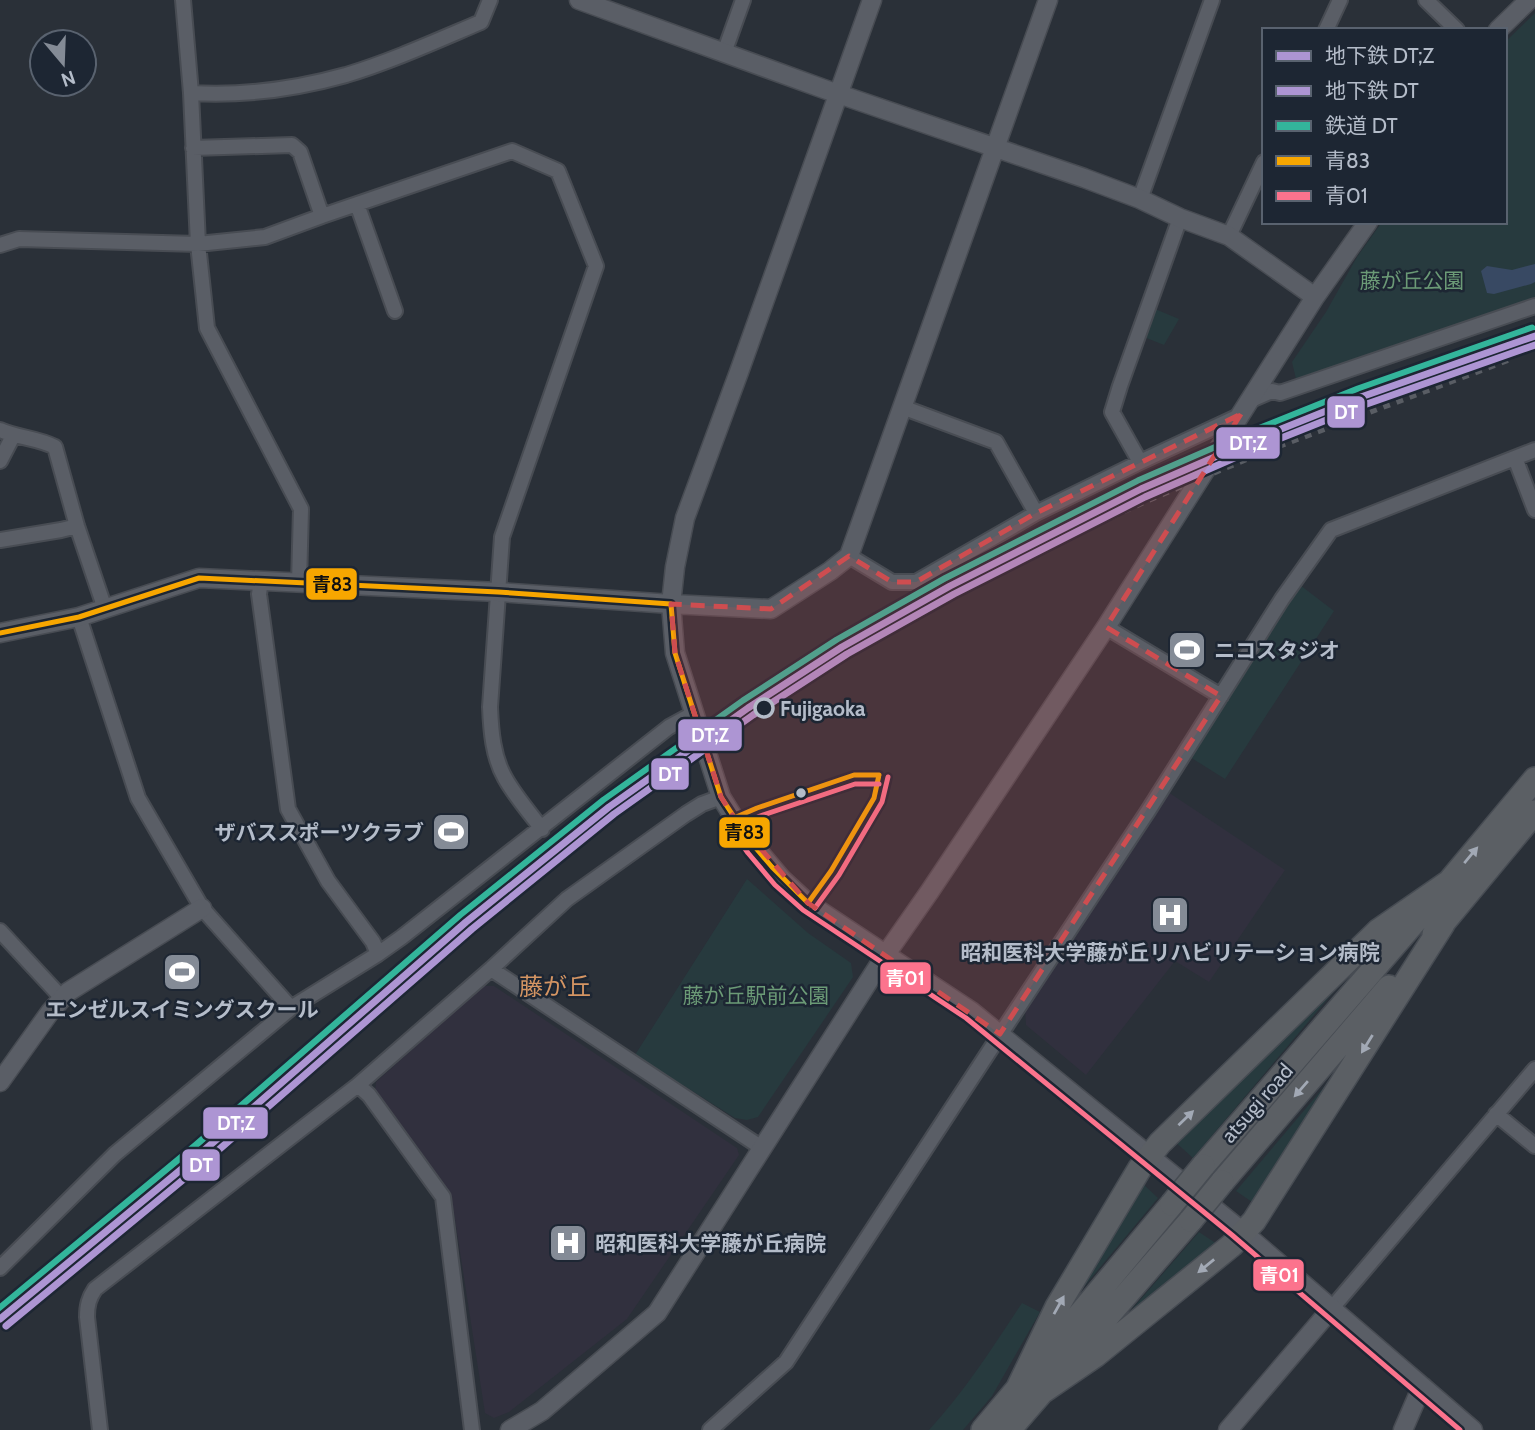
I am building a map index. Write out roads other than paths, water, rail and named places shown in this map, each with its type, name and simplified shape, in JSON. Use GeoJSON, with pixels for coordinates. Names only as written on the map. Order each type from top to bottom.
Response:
{"type":"FeatureCollection","features":[{"type":"Feature","properties":{"kind":"highway","name":"atsugi road"},"geometry":{"type":"LineString","coordinates":[[1009,1430],[1029,1391],[1172,1204],[1535,779]]}},
{"type":"Feature","properties":{"kind":"highway","name":"atsugi road"},"geometry":{"type":"LineString","coordinates":[[983,1430],[1029,1391],[1191,1220],[1535,812]]}},
{"type":"Feature","properties":{"kind":"highway"},"geometry":{"type":"LineString","coordinates":[[1029,1391],[1058,1307],[1150,1155],[1378,931],[1449,882]]}},
{"type":"Feature","properties":{"kind":"highway"},"geometry":{"type":"LineString","coordinates":[[1029,1391],[1096,1355],[1232,1245],[1243,1233],[1262,1210],[1443,924]]}},
{"type":"Feature","properties":{"kind":"street"},"geometry":{"type":"LineString","coordinates":[[183,0],[191,93],[198,244],[207,328],[301,509],[299,583]]}},
{"type":"Feature","properties":{"kind":"street"},"geometry":{"type":"LineString","coordinates":[[191,93],[218,95],[283,89],[343,76],[388,61],[481,22],[490,0]]}},
{"type":"Feature","properties":{"kind":"street"},"geometry":{"type":"LineString","coordinates":[[579,0],[724,54],[1140,199],[1180,218],[1229,236],[1315,297]]}},
{"type":"Feature","properties":{"kind":"street"},"geometry":{"type":"LineString","coordinates":[[724,54],[743,0]]}},
{"type":"Feature","properties":{"kind":"street"},"geometry":{"type":"LineString","coordinates":[[872,0],[685,518],[675,567],[671,604],[675,653],[721,797],[755,847],[808,904],[971,1011],[1150,1155],[1473,1430]]}},
{"type":"Feature","properties":{"kind":"street"},"geometry":{"type":"LineString","coordinates":[[0,633],[79,617],[199,578],[771,608],[849,556],[1048,0]]}},
{"type":"Feature","properties":{"kind":"street"},"geometry":{"type":"LineString","coordinates":[[1140,199],[1212,0]]}},
{"type":"Feature","properties":{"kind":"street"},"geometry":{"type":"LineString","coordinates":[[1327,28],[1340,0]]}},
{"type":"Feature","properties":{"kind":"street"},"geometry":{"type":"LineString","coordinates":[[1426,0],[1455,28]]}},
{"type":"Feature","properties":{"kind":"street"},"geometry":{"type":"LineString","coordinates":[[1500,28],[1529,0]]}},
{"type":"Feature","properties":{"kind":"street"},"geometry":{"type":"LineString","coordinates":[[193,148],[292,145],[300,152],[322,216]]}},
{"type":"Feature","properties":{"kind":"street"},"geometry":{"type":"LineString","coordinates":[[0,245],[19,239],[198,244],[265,237],[512,151],[558,171],[596,266],[502,537],[492,681],[491,732],[498,764],[506,780],[541,829]]}},
{"type":"Feature","properties":{"kind":"street"},"geometry":{"type":"LineString","coordinates":[[1229,236],[1262,166]]}},
{"type":"Feature","properties":{"kind":"street"},"geometry":{"type":"LineString","coordinates":[[357,204],[395,311]]}},
{"type":"Feature","properties":{"kind":"street"},"geometry":{"type":"LineString","coordinates":[[1140,462],[1112,412],[1180,218]]}},
{"type":"Feature","properties":{"kind":"street"},"geometry":{"type":"LineString","coordinates":[[510,1430],[542,1411],[657,1314],[886,954],[1106,627],[1315,297],[1367,224]]}},
{"type":"Feature","properties":{"kind":"street"},"geometry":{"type":"LineString","coordinates":[[849,556],[891,582],[916,582],[1036,513],[1140,462],[1272,391],[1280,393],[1535,306]]}},
{"type":"Feature","properties":{"kind":"street"},"geometry":{"type":"LineString","coordinates":[[902,407],[996,442],[1036,513]]}},
{"type":"Feature","properties":{"kind":"street"},"geometry":{"type":"LineString","coordinates":[[0,461],[7,433],[55,447],[77,526],[105,609]]}},
{"type":"Feature","properties":{"kind":"street"},"geometry":{"type":"LineString","coordinates":[[717,1428],[786,1362],[1149,811],[1282,599],[1331,530],[1535,450]]}},
{"type":"Feature","properties":{"kind":"street"},"geometry":{"type":"LineString","coordinates":[[1515,458],[1535,510]]}},
{"type":"Feature","properties":{"kind":"street"},"geometry":{"type":"LineString","coordinates":[[0,540],[77,526]]}},
{"type":"Feature","properties":{"kind":"street"},"geometry":{"type":"LineString","coordinates":[[261,581],[259,594],[288,809],[328,881],[373,942],[378,954]]}},
{"type":"Feature","properties":{"kind":"street"},"geometry":{"type":"LineString","coordinates":[[79,617],[138,797],[202,908],[291,1008]]}},
{"type":"Feature","properties":{"kind":"street"},"geometry":{"type":"LineString","coordinates":[[1106,627],[1221,696]]}},
{"type":"Feature","properties":{"kind":"street"},"geometry":{"type":"LineString","coordinates":[[0,1268],[116,1154],[291,1008],[378,954],[669,727],[693,714]]}},
{"type":"Feature","properties":{"kind":"street"},"geometry":{"type":"LineString","coordinates":[[100,1430],[87,1317],[87,1306],[95,1289],[358,1085],[567,899],[686,814],[721,797]]}},
{"type":"Feature","properties":{"kind":"street"},"geometry":{"type":"LineString","coordinates":[[0,1082],[50,1012],[68,992],[202,908]]}},
{"type":"Feature","properties":{"kind":"street"},"geometry":{"type":"LineString","coordinates":[[0,931],[62,998]]}},
{"type":"Feature","properties":{"kind":"street"},"geometry":{"type":"LineString","coordinates":[[491,969],[762,1148]]}},
{"type":"Feature","properties":{"kind":"street"},"geometry":{"type":"LineString","coordinates":[[1228,1430],[1535,1069]]}},
{"type":"Feature","properties":{"kind":"street"},"geometry":{"type":"LineString","coordinates":[[358,1085],[369,1095],[443,1197],[472,1430]]}},
{"type":"Feature","properties":{"kind":"street"},"geometry":{"type":"LineString","coordinates":[[1496,1114],[1535,1146]]}},
{"type":"Feature","properties":{"kind":"street"},"geometry":{"type":"LineString","coordinates":[[1403,1430],[1422,1386]]}},
{"type":"Feature","properties":{"kind":"water"},"geometry":{"type":"Polygon","coordinates":[[[1535,264],[1535,282],[1494,294],[1487,293],[1481,271],[1487,266],[1512,270],[1535,264]]]}},
{"type":"Feature","properties":{"kind":"railway"},"geometry":{"type":"LineString","coordinates":[[287,1090],[381,1005],[530,878],[680,767],[793,690],[905,621],[1030,555],[1147,501],[1267,451],[1512,359]]}},
{"type":"Feature","properties":{"kind":"metro line","name":"DT;Z"},"geometry":{"type":"LineString","coordinates":[[0,1319],[201,1153],[466,922],[609,807],[748,708],[842,647],[950,586],[1141,489],[1361,397],[1535,336]]}},
{"type":"Feature","properties":{"kind":"metro line","name":"DT"},"geometry":{"type":"LineString","coordinates":[[6,1326],[207,1160],[472,929],[614,814],[753,715],[847,654],[954,594],[1145,497],[1364,405],[1535,345]]}},
{"type":"Feature","properties":{"kind":"rail line","name":"DT"},"geometry":{"type":"LineString","coordinates":[[0,1308],[195,1146],[461,915],[604,800],[743,701],[837,640],[946,578],[1138,481],[1358,389],[1532,328]]}},
{"type":"Feature","properties":{"kind":"place","name":"ニコスタジオ"},"geometry":{"type":"Point","coordinates":[1187,650]}},
{"type":"Feature","properties":{"kind":"place","name":"Fujigaoka"},"geometry":{"type":"Point","coordinates":[764,708]}},
{"type":"Feature","properties":{"kind":"place","name":"ザバススポーツクラブ"},"geometry":{"type":"Point","coordinates":[451,832]}},
{"type":"Feature","properties":{"kind":"place","name":"昭和医科大学藤が丘リハビリテーション病院"},"geometry":{"type":"Point","coordinates":[1170,915]}},
{"type":"Feature","properties":{"kind":"place","name":"エンゼルスイミングスクール"},"geometry":{"type":"Point","coordinates":[182,972]}},
{"type":"Feature","properties":{"kind":"place","name":"昭和医科大学藤が丘病院"},"geometry":{"type":"Point","coordinates":[568,1243]}},
{"type":"Feature","properties":{"kind":"district","name":"藤が丘"},"geometry":{"type":"Point","coordinates":[555,986]}},
{"type":"Feature","properties":{"kind":"park label","name":"藤が丘公園"},"geometry":{"type":"Point","coordinates":[1412,280]}},
{"type":"Feature","properties":{"kind":"park label","name":"藤が丘駅前公園"},"geometry":{"type":"Point","coordinates":[756,995]}}]}
